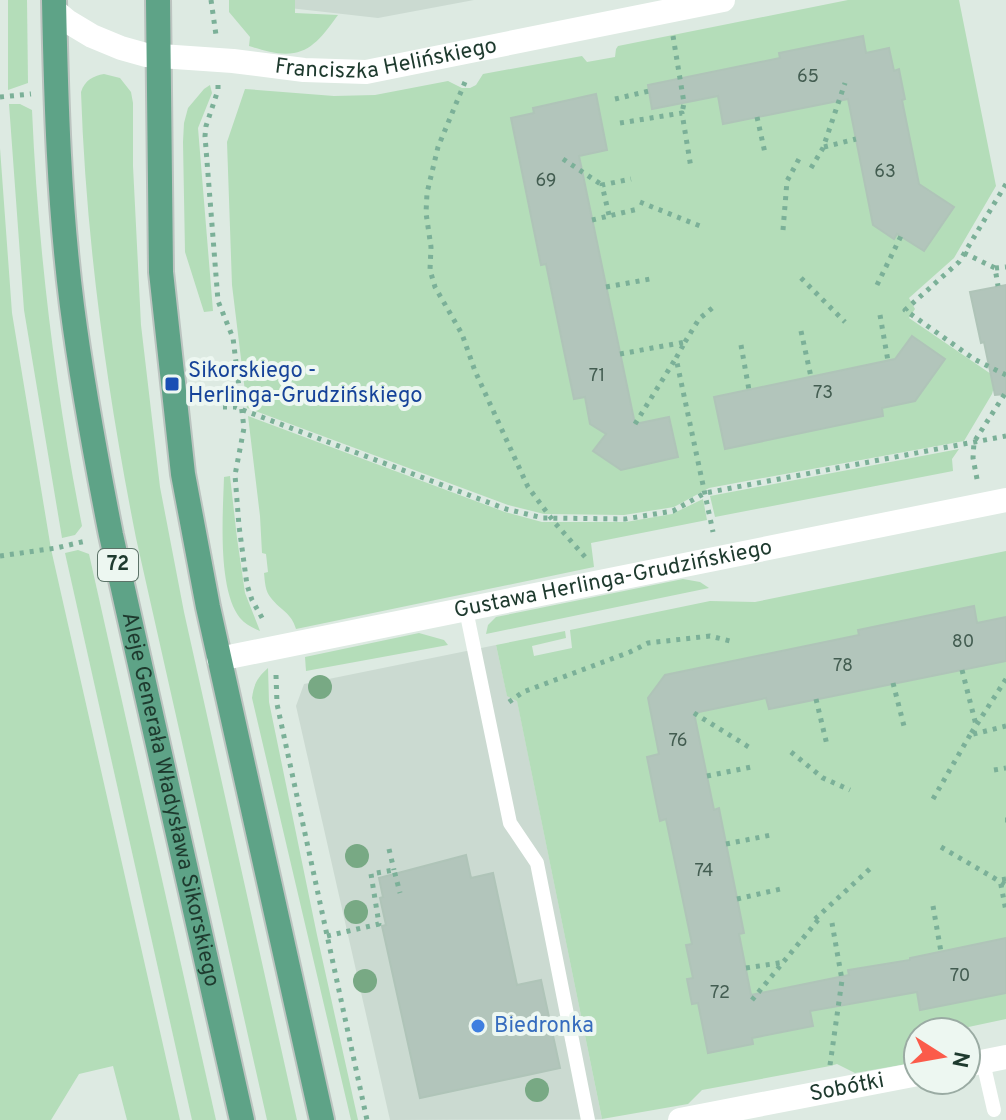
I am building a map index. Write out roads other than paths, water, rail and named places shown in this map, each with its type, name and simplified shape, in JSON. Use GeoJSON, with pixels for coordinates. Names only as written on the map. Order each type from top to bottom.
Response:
{"type":"FeatureCollection","features":[{"type":"Feature","properties":{"kind":"main road"},"geometry":{"type":"LineString","coordinates":[[158,0],[161,272],[191,527],[322,1120]]}},
{"type":"Feature","properties":{"kind":"main road","name":"Aleje Generała Władysława Sikorskiego"},"geometry":{"type":"LineString","coordinates":[[54,5],[61,195],[72,305],[93,441],[111,535],[242,1120]]}},
{"type":"Feature","properties":{"kind":"street","name":"Franciszka Helińskiego"},"geometry":{"type":"LineString","coordinates":[[54,5],[80,30],[133,52],[304,70],[366,72],[723,0]]}},
{"type":"Feature","properties":{"kind":"street","name":"Gustawa Herlinga-Grudzińskiego"},"geometry":{"type":"LineString","coordinates":[[219,659],[1006,500]]}},
{"type":"Feature","properties":{"kind":"street","name":"Sobótki"},"geometry":{"type":"LineString","coordinates":[[680,1120],[902,1077]]}},
{"type":"Feature","properties":{"kind":"lane"},"geometry":{"type":"LineString","coordinates":[[466,610],[510,823],[537,863],[588,1120]]}},
{"type":"Feature","properties":{"kind":"lane"},"geometry":{"type":"LineString","coordinates":[[985,1061],[994,1110]]}},
{"type":"Feature","properties":{"kind":"place","name":"Sikorskiego - Herlinga-Grudzińskiego"},"geometry":{"type":"Point","coordinates":[172,384]}},
{"type":"Feature","properties":{"kind":"place","name":"Biedronka"},"geometry":{"type":"Point","coordinates":[478,1026]}}]}
